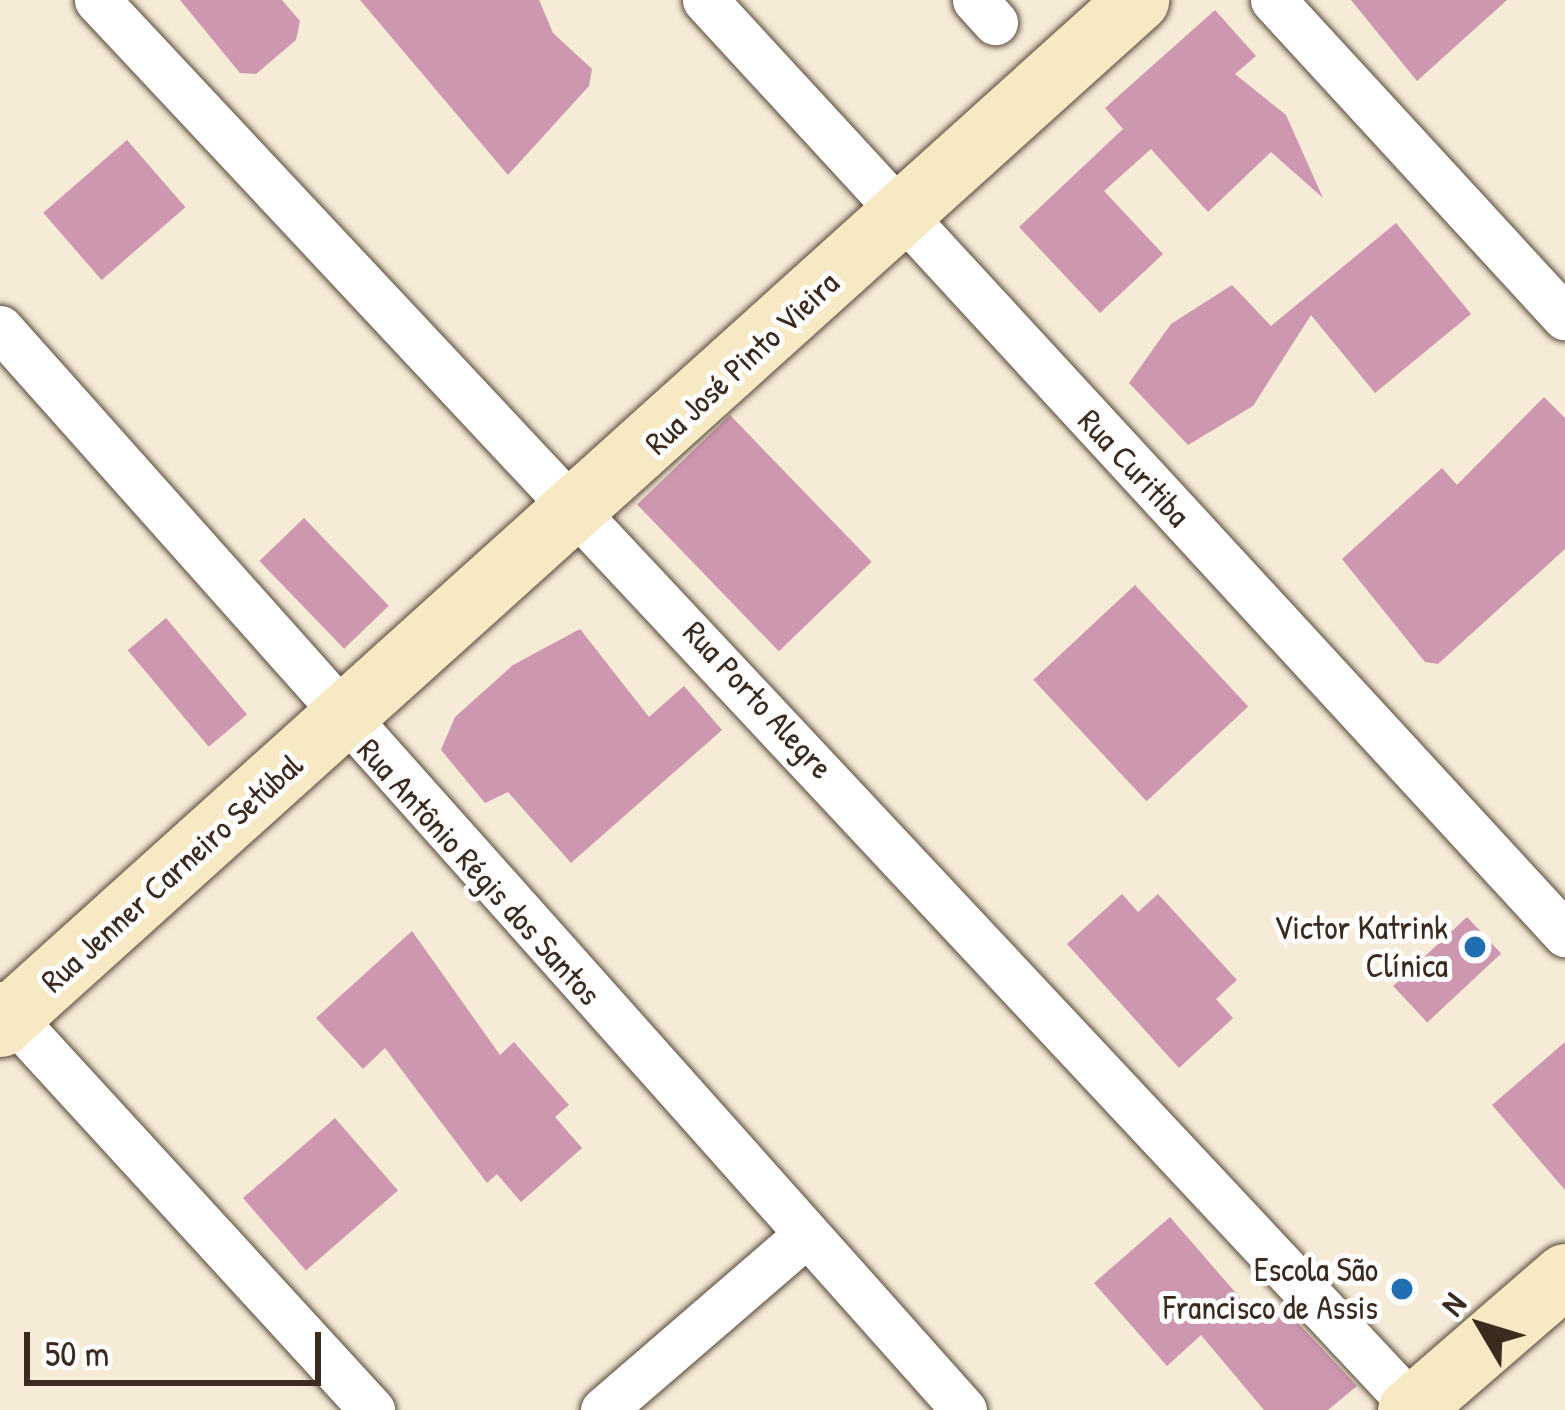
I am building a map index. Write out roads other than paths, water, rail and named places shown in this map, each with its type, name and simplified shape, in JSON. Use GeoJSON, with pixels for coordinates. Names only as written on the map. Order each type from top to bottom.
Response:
{"type":"FeatureCollection","features":[{"type":"Feature","properties":{"kind":"street","name":"Rua Porto Alegre"},"geometry":{"type":"LineString","coordinates":[[97,0],[582,510],[1411,1408]]}},
{"type":"Feature","properties":{"kind":"street","name":"Rua Curitiba"},"geometry":{"type":"LineString","coordinates":[[705,0],[1565,934]]}},
{"type":"Feature","properties":{"kind":"street","name":"Rua José Pinto Vieira"},"geometry":{"type":"LineString","coordinates":[[344,721],[582,510],[1137,0]]}},
{"type":"Feature","properties":{"kind":"street"},"geometry":{"type":"LineString","coordinates":[[1273,0],[1565,317]]}},
{"type":"Feature","properties":{"kind":"street","name":"Rua Antônio Régis dos Santos"},"geometry":{"type":"LineString","coordinates":[[0,328],[344,721],[964,1410]]}},
{"type":"Feature","properties":{"kind":"street","name":"Rua Jenner Carneiro Setúbal"},"geometry":{"type":"LineString","coordinates":[[4,1015],[344,721]]}},
{"type":"Feature","properties":{"kind":"street"},"geometry":{"type":"LineString","coordinates":[[4,1015],[372,1410]]}},
{"type":"Feature","properties":{"kind":"street"},"geometry":{"type":"LineString","coordinates":[[603,1410],[806,1235]]}},
{"type":"Feature","properties":{"kind":"street"},"geometry":{"type":"LineString","coordinates":[[1411,1408],[1565,1275]]}},
{"type":"Feature","properties":{"kind":"place","name":"Victor Katrink Clínica"},"geometry":{"type":"Point","coordinates":[1475,947]}},
{"type":"Feature","properties":{"kind":"place","name":"Escola São Francisco de Assis"},"geometry":{"type":"Point","coordinates":[1402,1289]}}]}
